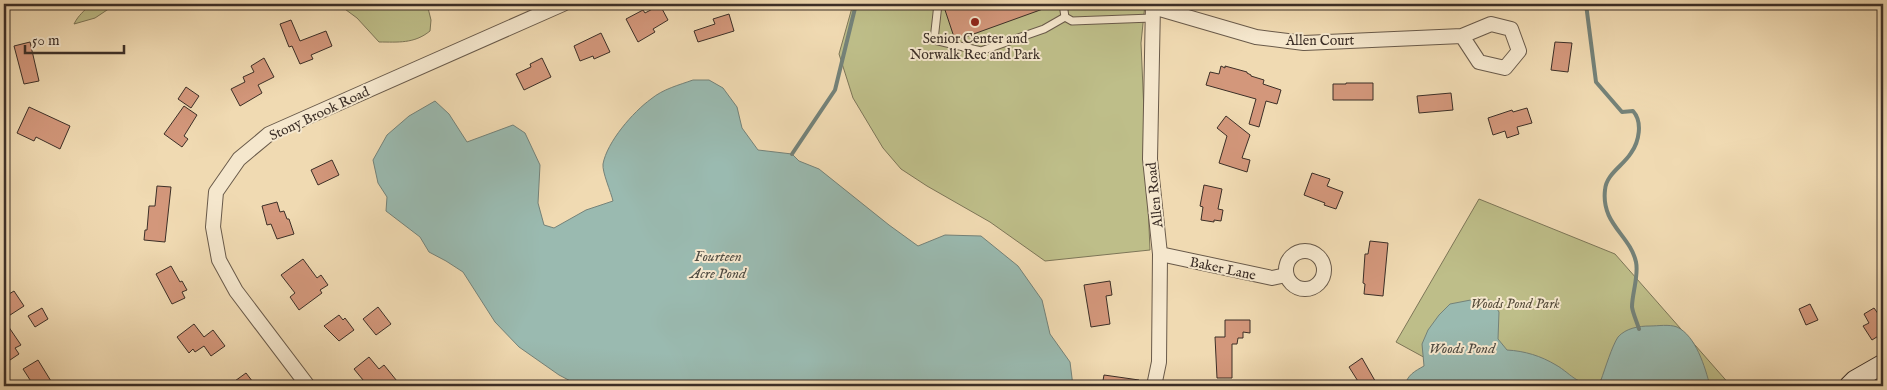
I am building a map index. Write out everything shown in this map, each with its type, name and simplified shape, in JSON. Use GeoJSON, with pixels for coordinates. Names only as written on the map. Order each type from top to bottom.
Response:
{"type":"FeatureCollection","features":[{"type":"Feature","properties":{"kind":"street","name":"Stony Brook Road"},"geometry":{"type":"LineString","coordinates":[[308,386],[236,291],[219,260],[213,227],[216,192],[239,159],[269,134],[563,4]]}},
{"type":"Feature","properties":{"kind":"street","name":"Allen Court"},"geometry":{"type":"LineString","coordinates":[[1153,9],[1256,37],[1304,43],[1462,36]]}},
{"type":"Feature","properties":{"kind":"street","name":"Allen Road"},"geometry":{"type":"LineString","coordinates":[[1153,9],[1150,160],[1160,254],[1159,362],[1154,386]]}},
{"type":"Feature","properties":{"kind":"street","name":"Baker Lane"},"geometry":{"type":"LineString","coordinates":[[1160,254],[1272,278],[1286,275]]}},
{"type":"Feature","properties":{"kind":"street"},"geometry":{"type":"LineString","coordinates":[[1849,386],[1855,380],[1883,364]]}},
{"type":"Feature","properties":{"kind":"lane"},"geometry":{"type":"LineString","coordinates":[[938,4],[934,40],[981,51],[1044,29],[1065,17]]}},
{"type":"Feature","properties":{"kind":"lane"},"geometry":{"type":"LineString","coordinates":[[1063,4],[1065,17]]}},
{"type":"Feature","properties":{"kind":"lane"},"geometry":{"type":"LineString","coordinates":[[1065,17],[1072,21],[1153,9]]}},
{"type":"Feature","properties":{"kind":"green space"},"geometry":{"type":"Polygon","coordinates":[[[90,4],[116,4],[95,18],[74,24],[90,4]]]}},
{"type":"Feature","properties":{"kind":"green space"},"geometry":{"type":"Polygon","coordinates":[[[338,4],[427,4],[431,20],[430,31],[412,40],[379,42],[357,18],[338,4]]]}},
{"type":"Feature","properties":{"kind":"green space"},"geometry":{"type":"Polygon","coordinates":[[[853,4],[1145,4],[1141,43],[1150,250],[1045,261],[990,222],[901,169],[883,148],[853,98],[839,54],[853,4]]]}},
{"type":"Feature","properties":{"kind":"green space","name":"Woods Pond Park"},"geometry":{"type":"Polygon","coordinates":[[[1479,199],[1615,254],[1731,386],[1429,386],[1440,366],[1396,342],[1479,199]]]}},
{"type":"Feature","properties":{"kind":"water","name":"Fourteen Acre Pond"},"geometry":{"type":"Polygon","coordinates":[[[693,80],[709,80],[723,88],[737,107],[742,128],[758,150],[792,154],[799,161],[819,169],[918,246],[945,235],[981,236],[1018,266],[1042,300],[1050,334],[1070,362],[1073,386],[580,386],[559,375],[519,347],[495,322],[463,272],[429,252],[420,237],[386,211],[387,197],[378,183],[373,160],[387,135],[409,116],[435,101],[449,114],[467,142],[513,125],[525,133],[540,165],[538,203],[544,225],[554,228],[586,210],[613,201],[603,164],[605,155],[615,137],[636,112],[656,96],[693,80]]]}},
{"type":"Feature","properties":{"kind":"water","name":"Woods Pond"},"geometry":{"type":"Polygon","coordinates":[[[1481,298],[1492,301],[1499,312],[1498,339],[1507,350],[1545,359],[1577,380],[1587,383],[1601,380],[1616,341],[1625,331],[1641,326],[1667,325],[1677,327],[1684,331],[1699,353],[1710,386],[1405,386],[1410,376],[1424,366],[1422,344],[1428,330],[1439,315],[1450,304],[1481,298]]]}},
{"type":"Feature","properties":{"kind":"building","name":"Senior Center and Norwalk Rec and Park"},"geometry":{"type":"Polygon","coordinates":[[[943,4],[1053,4],[1054,5],[955,40],[943,4]]]}},
{"type":"Feature","properties":{"kind":"building"},"geometry":{"type":"Polygon","coordinates":[[[660,5],[668,20],[653,29],[655,32],[638,42],[626,19],[643,10],[645,13],[660,5]]]}},
{"type":"Feature","properties":{"kind":"building"},"geometry":{"type":"Polygon","coordinates":[[[729,14],[734,31],[698,42],[694,31],[715,24],[713,19],[729,14]]]}},
{"type":"Feature","properties":{"kind":"building"},"geometry":{"type":"Polygon","coordinates":[[[291,20],[300,41],[326,31],[332,46],[311,55],[313,59],[300,64],[292,46],[289,47],[280,24],[291,20]]]}},
{"type":"Feature","properties":{"kind":"building"},"geometry":{"type":"Polygon","coordinates":[[[601,33],[610,52],[594,59],[593,56],[580,61],[574,46],[601,33]]]}},
{"type":"Feature","properties":{"kind":"building"},"geometry":{"type":"Polygon","coordinates":[[[30,42],[39,81],[24,84],[14,46],[30,42]]]}},
{"type":"Feature","properties":{"kind":"building"},"geometry":{"type":"Polygon","coordinates":[[[1555,42],[1572,43],[1568,72],[1551,70],[1555,42]]]}},
{"type":"Feature","properties":{"kind":"building"},"geometry":{"type":"Polygon","coordinates":[[[264,58],[274,77],[258,85],[262,93],[240,106],[231,89],[245,82],[243,77],[254,72],[251,66],[264,58]]]}},
{"type":"Feature","properties":{"kind":"building"},"geometry":{"type":"Polygon","coordinates":[[[542,58],[551,77],[524,90],[516,74],[531,67],[530,64],[542,58]]]}},
{"type":"Feature","properties":{"kind":"building"},"geometry":{"type":"Polygon","coordinates":[[[1221,66],[1247,72],[1251,76],[1264,80],[1263,84],[1281,90],[1277,104],[1266,101],[1259,127],[1249,124],[1256,99],[1206,85],[1210,72],[1219,74],[1221,66]]]}},
{"type":"Feature","properties":{"kind":"building"},"geometry":{"type":"Polygon","coordinates":[[[1373,83],[1373,100],[1333,100],[1333,84],[1373,83]]]}},
{"type":"Feature","properties":{"kind":"building"},"geometry":{"type":"Polygon","coordinates":[[[186,87],[199,96],[191,108],[178,99],[186,87]]]}},
{"type":"Feature","properties":{"kind":"building"},"geometry":{"type":"Polygon","coordinates":[[[1451,93],[1453,110],[1419,113],[1417,96],[1451,93]]]}},
{"type":"Feature","properties":{"kind":"building"},"geometry":{"type":"Polygon","coordinates":[[[184,106],[197,115],[184,136],[188,139],[182,147],[164,134],[184,106]]]}},
{"type":"Feature","properties":{"kind":"building"},"geometry":{"type":"Polygon","coordinates":[[[29,107],[70,126],[60,149],[36,137],[34,141],[17,133],[29,107]]]}},
{"type":"Feature","properties":{"kind":"building"},"geometry":{"type":"Polygon","coordinates":[[[1527,108],[1532,123],[1517,127],[1519,134],[1507,138],[1505,131],[1493,135],[1488,118],[1512,110],[1513,112],[1527,108]]]}},
{"type":"Feature","properties":{"kind":"building"},"geometry":{"type":"Polygon","coordinates":[[[1226,116],[1250,135],[1242,158],[1250,160],[1247,172],[1219,163],[1227,136],[1217,128],[1226,116]]]}},
{"type":"Feature","properties":{"kind":"building"},"geometry":{"type":"Polygon","coordinates":[[[332,160],[339,175],[318,185],[311,170],[332,160]]]}},
{"type":"Feature","properties":{"kind":"building"},"geometry":{"type":"Polygon","coordinates":[[[1312,173],[1330,179],[1327,186],[1343,192],[1336,209],[1304,195],[1312,173]]]}},
{"type":"Feature","properties":{"kind":"building"},"geometry":{"type":"Polygon","coordinates":[[[1204,185],[1222,189],[1218,209],[1223,210],[1221,221],[1201,220],[1203,207],[1200,206],[1204,185]]]}},
{"type":"Feature","properties":{"kind":"building"},"geometry":{"type":"Polygon","coordinates":[[[157,186],[171,187],[165,242],[144,240],[145,230],[147,230],[149,206],[155,206],[157,186]]]}},
{"type":"Feature","properties":{"kind":"building"},"geometry":{"type":"Polygon","coordinates":[[[277,202],[280,212],[284,211],[287,219],[289,219],[294,234],[277,239],[271,224],[267,225],[262,206],[277,202]]]}},
{"type":"Feature","properties":{"kind":"building"},"geometry":{"type":"Polygon","coordinates":[[[1370,241],[1388,243],[1383,296],[1364,294],[1365,254],[1368,254],[1370,241]]]}},
{"type":"Feature","properties":{"kind":"building"},"geometry":{"type":"Polygon","coordinates":[[[303,259],[317,278],[321,275],[328,285],[320,290],[322,293],[299,310],[290,297],[295,293],[281,275],[303,259]]]}},
{"type":"Feature","properties":{"kind":"building"},"geometry":{"type":"Polygon","coordinates":[[[171,266],[187,290],[182,292],[185,298],[172,304],[156,274],[171,266]]]}},
{"type":"Feature","properties":{"kind":"building"},"geometry":{"type":"Polygon","coordinates":[[[1110,281],[1112,295],[1106,296],[1110,324],[1091,327],[1084,285],[1110,281]]]}},
{"type":"Feature","properties":{"kind":"building"},"geometry":{"type":"Polygon","coordinates":[[[14,291],[24,306],[4,319],[4,297],[14,291]]]}},
{"type":"Feature","properties":{"kind":"building"},"geometry":{"type":"Polygon","coordinates":[[[1810,304],[1818,320],[1806,325],[1799,309],[1810,304]]]}},
{"type":"Feature","properties":{"kind":"building"},"geometry":{"type":"Polygon","coordinates":[[[378,307],[391,324],[376,335],[363,319],[378,307]]]}},
{"type":"Feature","properties":{"kind":"building"},"geometry":{"type":"Polygon","coordinates":[[[42,308],[48,319],[35,327],[28,316],[42,308]]]}},
{"type":"Feature","properties":{"kind":"building"},"geometry":{"type":"Polygon","coordinates":[[[1874,308],[1879,315],[1883,312],[1883,333],[1872,340],[1863,326],[1869,323],[1864,314],[1874,308]]]}},
{"type":"Feature","properties":{"kind":"building"},"geometry":{"type":"Polygon","coordinates":[[[339,315],[343,320],[345,318],[354,330],[339,341],[324,326],[339,315]]]}},
{"type":"Feature","properties":{"kind":"building"},"geometry":{"type":"Polygon","coordinates":[[[4,320],[21,345],[15,348],[19,354],[4,364],[4,320]]]}},
{"type":"Feature","properties":{"kind":"building"},"geometry":{"type":"Polygon","coordinates":[[[1225,320],[1250,320],[1250,333],[1243,332],[1243,338],[1238,338],[1237,344],[1232,344],[1232,378],[1217,378],[1215,337],[1225,337],[1225,320]]]}},
{"type":"Feature","properties":{"kind":"building"},"geometry":{"type":"Polygon","coordinates":[[[194,324],[204,337],[213,330],[225,346],[211,356],[204,346],[195,352],[193,349],[189,353],[177,337],[194,324]]]}},
{"type":"Feature","properties":{"kind":"building"},"geometry":{"type":"Polygon","coordinates":[[[369,357],[379,369],[384,365],[401,386],[368,386],[354,369],[369,357]]]}},
{"type":"Feature","properties":{"kind":"building"},"geometry":{"type":"Polygon","coordinates":[[[1362,358],[1378,386],[1361,386],[1349,367],[1362,358]]]}},
{"type":"Feature","properties":{"kind":"building"},"geometry":{"type":"Polygon","coordinates":[[[38,360],[54,386],[34,386],[23,369],[38,360]]]}},
{"type":"Feature","properties":{"kind":"building"},"geometry":{"type":"Polygon","coordinates":[[[246,373],[256,386],[228,386],[246,373]]]}},
{"type":"Feature","properties":{"kind":"building"},"geometry":{"type":"Polygon","coordinates":[[[1104,375],[1139,380],[1139,386],[1102,386],[1104,375]]]}},
{"type":"Feature","properties":{"kind":"waterway"},"geometry":{"type":"LineString","coordinates":[[792,154],[835,90],[856,4]]}},
{"type":"Feature","properties":{"kind":"waterway"},"geometry":{"type":"LineString","coordinates":[[1586,4],[1596,82],[1622,112],[1633,111],[1639,126],[1638,138],[1634,148],[1628,158],[1608,179],[1605,190],[1607,212],[1611,221],[1628,244],[1636,262],[1637,273],[1632,307],[1639,329]]}},
{"type":"Feature","properties":{"kind":"place","name":"Senior Center and Norwalk Rec and Park"},"geometry":{"type":"Point","coordinates":[975,22]}}]}
